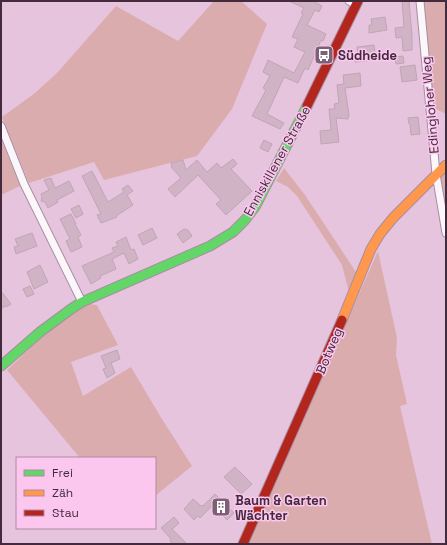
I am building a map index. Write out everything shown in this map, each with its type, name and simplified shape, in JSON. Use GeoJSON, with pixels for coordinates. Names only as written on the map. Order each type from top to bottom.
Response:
{"type":"FeatureCollection","features":[{"type":"Feature","properties":{"kind":"street","name":"Edingloher Weg"},"geometry":{"type":"LineString","coordinates":[[420,1],[436,174],[446,233]]}},
{"type":"Feature","properties":{"kind":"street","name":"Enniskillener Straße"},"geometry":{"type":"LineString","coordinates":[[1,366],[50,322],[82,302],[210,246],[233,232],[245,220],[255,207],[309,103],[354,2]]}},
{"type":"Feature","properties":{"kind":"street"},"geometry":{"type":"LineString","coordinates":[[1,126],[24,184],[82,302]]}},
{"type":"Feature","properties":{"kind":"street","name":"Botweg"},"geometry":{"type":"LineString","coordinates":[[243,544],[336,335],[371,249],[380,234],[393,218],[446,165]]}},
{"type":"Feature","properties":{"kind":"shaded area"},"geometry":{"type":"Polygon","coordinates":[[[214,1],[241,1],[267,24],[232,109],[197,156],[104,180],[94,162],[29,183],[2,117],[35,93],[57,73],[116,6],[178,41],[214,1]]]}},
{"type":"Feature","properties":{"kind":"shaded area"},"geometry":{"type":"Polygon","coordinates":[[[423,1],[446,1],[446,114],[434,108],[423,1]]]}},
{"type":"Feature","properties":{"kind":"shaded area"},"geometry":{"type":"Polygon","coordinates":[[[1,139],[20,186],[1,195],[1,139]]]}},
{"type":"Feature","properties":{"kind":"shaded area"},"geometry":{"type":"Polygon","coordinates":[[[284,168],[305,195],[358,275],[349,292],[342,265],[297,196],[288,187],[276,181],[284,168]]]}},
{"type":"Feature","properties":{"kind":"shaded area"},"geometry":{"type":"Polygon","coordinates":[[[446,170],[446,206],[444,206],[440,176],[446,170]]]}},
{"type":"Feature","properties":{"kind":"shaded area"},"geometry":{"type":"Polygon","coordinates":[[[378,251],[397,338],[396,355],[407,404],[400,406],[432,544],[248,544],[378,251]]]}},
{"type":"Feature","properties":{"kind":"shaded area"},"geometry":{"type":"Polygon","coordinates":[[[90,304],[97,305],[118,345],[71,362],[83,396],[131,367],[192,466],[156,495],[156,457],[79,457],[7,370],[57,325],[78,310],[90,304]]]}},
{"type":"Feature","properties":{"kind":"building"},"geometry":{"type":"Polygon","coordinates":[[[289,1],[313,1],[322,6],[319,12],[315,10],[307,25],[326,34],[323,41],[321,40],[308,70],[305,68],[298,83],[284,77],[267,114],[284,123],[280,129],[252,116],[266,90],[263,88],[270,76],[263,72],[268,60],[294,73],[305,52],[294,47],[298,39],[292,37],[303,14],[301,13],[304,8],[289,1]]]}},
{"type":"Feature","properties":{"kind":"building"},"geometry":{"type":"Polygon","coordinates":[[[402,1],[409,1],[412,36],[412,50],[403,51],[402,37],[396,38],[395,28],[404,27],[402,1]]]}},
{"type":"Feature","properties":{"kind":"building"},"geometry":{"type":"Polygon","coordinates":[[[385,17],[387,30],[369,33],[369,25],[372,25],[371,19],[385,17]]]}},
{"type":"Feature","properties":{"kind":"building"},"geometry":{"type":"Polygon","coordinates":[[[374,45],[376,60],[355,62],[354,53],[358,55],[357,47],[374,45]]]}},
{"type":"Feature","properties":{"kind":"building"},"geometry":{"type":"Polygon","coordinates":[[[403,56],[404,63],[396,64],[395,57],[403,56]]]}},
{"type":"Feature","properties":{"kind":"building"},"geometry":{"type":"Polygon","coordinates":[[[415,65],[417,80],[402,82],[400,67],[415,65]]]}},
{"type":"Feature","properties":{"kind":"building"},"geometry":{"type":"Polygon","coordinates":[[[360,73],[361,86],[345,88],[349,115],[348,119],[336,118],[339,142],[321,144],[320,131],[331,130],[329,109],[335,109],[334,104],[339,103],[337,85],[344,84],[343,75],[360,73]]]}},
{"type":"Feature","properties":{"kind":"building"},"geometry":{"type":"Polygon","coordinates":[[[418,117],[420,134],[411,135],[408,118],[418,117]]]}},
{"type":"Feature","properties":{"kind":"building"},"geometry":{"type":"Polygon","coordinates":[[[264,140],[272,144],[268,152],[260,148],[264,140]]]}},
{"type":"Feature","properties":{"kind":"building"},"geometry":{"type":"Polygon","coordinates":[[[233,159],[237,164],[231,169],[252,191],[226,215],[216,204],[221,200],[198,175],[175,197],[168,189],[181,178],[172,168],[171,163],[183,160],[186,170],[197,160],[207,172],[217,163],[221,168],[233,159]]]}},
{"type":"Feature","properties":{"kind":"building"},"geometry":{"type":"Polygon","coordinates":[[[92,171],[108,202],[124,192],[122,189],[128,185],[133,191],[127,195],[133,205],[116,216],[117,217],[101,223],[97,215],[101,214],[82,176],[92,171]]]}},
{"type":"Feature","properties":{"kind":"building"},"geometry":{"type":"Polygon","coordinates":[[[51,178],[55,188],[69,181],[74,191],[57,200],[58,202],[48,208],[45,202],[41,201],[41,194],[49,190],[44,180],[51,178]]]}},
{"type":"Feature","properties":{"kind":"building"},"geometry":{"type":"Polygon","coordinates":[[[79,205],[83,214],[76,218],[71,209],[79,205]]]}},
{"type":"Feature","properties":{"kind":"building"},"geometry":{"type":"Polygon","coordinates":[[[71,214],[81,235],[78,237],[82,247],[71,252],[66,241],[70,239],[60,219],[71,214]]]}},
{"type":"Feature","properties":{"kind":"building"},"geometry":{"type":"Polygon","coordinates":[[[152,228],[157,238],[143,245],[138,235],[152,228]]]}},
{"type":"Feature","properties":{"kind":"building"},"geometry":{"type":"Polygon","coordinates":[[[184,229],[188,230],[192,236],[183,243],[177,234],[184,229]]]}},
{"type":"Feature","properties":{"kind":"building"},"geometry":{"type":"Polygon","coordinates":[[[32,233],[37,246],[16,254],[14,247],[18,246],[15,239],[32,233]]]}},
{"type":"Feature","properties":{"kind":"building"},"geometry":{"type":"Polygon","coordinates":[[[126,237],[131,250],[134,249],[138,259],[129,264],[124,253],[112,259],[116,269],[100,276],[101,278],[91,284],[82,266],[114,252],[112,248],[118,246],[116,242],[126,237]]]}},
{"type":"Feature","properties":{"kind":"building"},"geometry":{"type":"Polygon","coordinates":[[[40,265],[48,282],[34,289],[27,272],[40,265]]]}},
{"type":"Feature","properties":{"kind":"building"},"geometry":{"type":"Polygon","coordinates":[[[30,286],[34,294],[27,297],[23,289],[30,286]]]}},
{"type":"Feature","properties":{"kind":"building"},"geometry":{"type":"Polygon","coordinates":[[[1,291],[11,304],[1,309],[1,291]]]}},
{"type":"Feature","properties":{"kind":"building"},"geometry":{"type":"Polygon","coordinates":[[[117,350],[120,359],[111,363],[115,373],[107,378],[103,369],[106,368],[101,356],[117,350]]]}},
{"type":"Feature","properties":{"kind":"building"},"geometry":{"type":"Polygon","coordinates":[[[235,467],[252,484],[241,494],[224,477],[235,467]]]}},
{"type":"Feature","properties":{"kind":"building"},"geometry":{"type":"Polygon","coordinates":[[[215,494],[234,513],[227,520],[213,505],[200,518],[198,516],[194,520],[184,509],[193,499],[203,506],[215,494]]]}},
{"type":"Feature","properties":{"kind":"building"},"geometry":{"type":"Polygon","coordinates":[[[174,517],[179,523],[172,529],[187,544],[173,544],[170,541],[171,539],[161,528],[174,517]]]}},
{"type":"Feature","properties":{"kind":"traffic: fast"},"geometry":{"type":"LineString","coordinates":[[1,366],[40,332],[82,302],[210,246],[233,232],[255,207],[307,106]]}},
{"type":"Feature","properties":{"kind":"traffic: slow"},"geometry":{"type":"LineString","coordinates":[[342,320],[371,249],[380,234],[393,218],[446,165]]}},
{"type":"Feature","properties":{"kind":"traffic: jam"},"geometry":{"type":"LineString","coordinates":[[307,106],[358,1]]}},
{"type":"Feature","properties":{"kind":"traffic: jam"},"geometry":{"type":"LineString","coordinates":[[243,544],[342,320]]}},
{"type":"Feature","properties":{"kind":"place","name":"Südheide"},"geometry":{"type":"Point","coordinates":[324,55]}},
{"type":"Feature","properties":{"kind":"place","name":"Baum & Garten Wächter"},"geometry":{"type":"Point","coordinates":[221,507]}}]}
